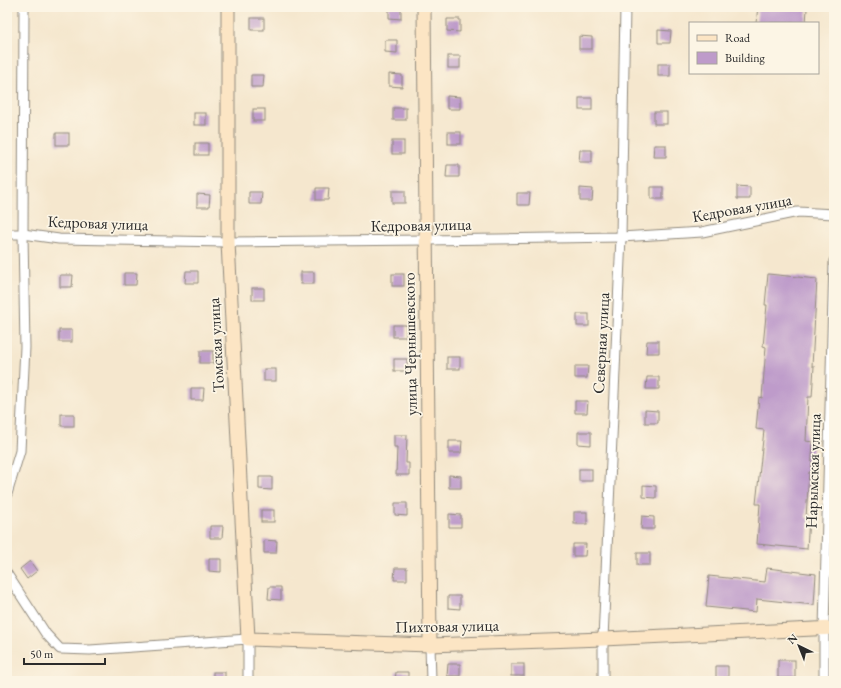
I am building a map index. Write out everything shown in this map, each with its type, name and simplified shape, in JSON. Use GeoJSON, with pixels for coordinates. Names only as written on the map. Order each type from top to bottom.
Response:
{"type":"FeatureCollection","features":[{"type":"Feature","properties":{"kind":"street"},"geometry":{"type":"LineString","coordinates":[[7,494],[20,451],[25,347],[23,234],[24,7]]}},
{"type":"Feature","properties":{"kind":"street","name":"Томская улица"},"geometry":{"type":"LineString","coordinates":[[228,7],[228,242],[248,640],[248,681]]}},
{"type":"Feature","properties":{"kind":"street","name":"улица Чернышевского"},"geometry":{"type":"LineString","coordinates":[[424,7],[430,681]]}},
{"type":"Feature","properties":{"kind":"street","name":"Северная улица"},"geometry":{"type":"LineString","coordinates":[[603,681],[603,639],[621,237],[625,7]]}},
{"type":"Feature","properties":{"kind":"street","name":"Кедровая улица"},"geometry":{"type":"LineString","coordinates":[[7,234],[23,234],[59,239],[228,242],[621,237],[702,232],[798,212],[834,214]]}},
{"type":"Feature","properties":{"kind":"street","name":"Нарымская улица"},"geometry":{"type":"LineString","coordinates":[[824,681],[829,628],[834,261]]}},
{"type":"Feature","properties":{"kind":"street","name":"Пихтовая улица"},"geometry":{"type":"LineString","coordinates":[[7,574],[46,634],[60,649],[90,650],[248,640],[430,645],[603,639],[829,628]]}},
{"type":"Feature","properties":{"kind":"green space"},"geometry":{"type":"Polygon","coordinates":[[[7,377],[11,378],[13,386],[7,396],[7,377]]]}},
{"type":"Feature","properties":{"kind":"building"},"geometry":{"type":"Polygon","coordinates":[[[389,7],[401,7],[401,19],[389,18],[389,7]]]}},
{"type":"Feature","properties":{"kind":"building"},"geometry":{"type":"Polygon","coordinates":[[[758,7],[788,7],[807,9],[806,22],[756,22],[758,7]]]}},
{"type":"Feature","properties":{"kind":"building"},"geometry":{"type":"Polygon","coordinates":[[[251,18],[264,18],[264,30],[251,30],[251,18]]]}},
{"type":"Feature","properties":{"kind":"building"},"geometry":{"type":"Polygon","coordinates":[[[447,19],[460,19],[460,32],[447,31],[447,19]]]}},
{"type":"Feature","properties":{"kind":"building"},"geometry":{"type":"Polygon","coordinates":[[[658,30],[671,31],[670,43],[658,43],[658,30]]]}},
{"type":"Feature","properties":{"kind":"building"},"geometry":{"type":"Polygon","coordinates":[[[579,36],[592,37],[592,49],[579,49],[579,36]]]}},
{"type":"Feature","properties":{"kind":"building"},"geometry":{"type":"Polygon","coordinates":[[[385,40],[397,40],[397,53],[385,52],[385,40]]]}},
{"type":"Feature","properties":{"kind":"building"},"geometry":{"type":"Polygon","coordinates":[[[448,56],[460,56],[460,68],[448,68],[448,56]]]}},
{"type":"Feature","properties":{"kind":"building"},"geometry":{"type":"Polygon","coordinates":[[[658,64],[670,64],[670,76],[658,76],[658,64]]]}},
{"type":"Feature","properties":{"kind":"building"},"geometry":{"type":"Polygon","coordinates":[[[389,74],[402,75],[402,87],[389,86],[389,74]]]}},
{"type":"Feature","properties":{"kind":"building"},"geometry":{"type":"Polygon","coordinates":[[[251,75],[264,75],[263,87],[251,87],[251,75]]]}},
{"type":"Feature","properties":{"kind":"building"},"geometry":{"type":"Polygon","coordinates":[[[447,96],[460,97],[460,109],[447,109],[447,96]]]}},
{"type":"Feature","properties":{"kind":"building"},"geometry":{"type":"Polygon","coordinates":[[[579,98],[592,98],[592,110],[579,110],[579,98]]]}},
{"type":"Feature","properties":{"kind":"building"},"geometry":{"type":"Polygon","coordinates":[[[393,108],[406,108],[406,120],[393,120],[393,108]]]}},
{"type":"Feature","properties":{"kind":"building"},"geometry":{"type":"Polygon","coordinates":[[[253,109],[265,109],[265,121],[253,121],[253,109]]]}},
{"type":"Feature","properties":{"kind":"building"},"geometry":{"type":"Polygon","coordinates":[[[654,112],[667,112],[667,124],[654,124],[654,112]]]}},
{"type":"Feature","properties":{"kind":"building"},"geometry":{"type":"Polygon","coordinates":[[[194,113],[206,113],[206,125],[194,125],[194,113]]]}},
{"type":"Feature","properties":{"kind":"building"},"geometry":{"type":"Polygon","coordinates":[[[448,132],[461,132],[461,144],[448,144],[448,132]]]}},
{"type":"Feature","properties":{"kind":"building"},"geometry":{"type":"Polygon","coordinates":[[[56,133],[69,133],[69,145],[56,145],[56,133]]]}},
{"type":"Feature","properties":{"kind":"building"},"geometry":{"type":"Polygon","coordinates":[[[392,141],[404,141],[404,154],[392,154],[392,141]]]}},
{"type":"Feature","properties":{"kind":"building"},"geometry":{"type":"Polygon","coordinates":[[[195,143],[208,143],[208,155],[195,155],[195,143]]]}},
{"type":"Feature","properties":{"kind":"building"},"geometry":{"type":"Polygon","coordinates":[[[654,145],[666,145],[666,157],[653,157],[654,145]]]}},
{"type":"Feature","properties":{"kind":"building"},"geometry":{"type":"Polygon","coordinates":[[[580,150],[592,150],[592,162],[579,162],[580,150]]]}},
{"type":"Feature","properties":{"kind":"building"},"geometry":{"type":"Polygon","coordinates":[[[447,165],[459,165],[459,177],[446,177],[447,165]]]}},
{"type":"Feature","properties":{"kind":"building"},"geometry":{"type":"Polygon","coordinates":[[[737,186],[750,187],[750,199],[737,199],[737,186]]]}},
{"type":"Feature","properties":{"kind":"building"},"geometry":{"type":"Polygon","coordinates":[[[651,187],[663,187],[663,199],[651,199],[651,187]]]}},
{"type":"Feature","properties":{"kind":"building"},"geometry":{"type":"Polygon","coordinates":[[[316,188],[329,188],[328,200],[316,200],[316,188]]]}},
{"type":"Feature","properties":{"kind":"building"},"geometry":{"type":"Polygon","coordinates":[[[580,188],[593,189],[592,201],[580,201],[580,188]]]}},
{"type":"Feature","properties":{"kind":"building"},"geometry":{"type":"Polygon","coordinates":[[[392,191],[405,191],[405,203],[392,203],[392,191]]]}},
{"type":"Feature","properties":{"kind":"building"},"geometry":{"type":"Polygon","coordinates":[[[249,192],[262,192],[261,204],[249,204],[249,192]]]}},
{"type":"Feature","properties":{"kind":"building"},"geometry":{"type":"Polygon","coordinates":[[[517,193],[530,193],[529,205],[517,205],[517,193]]]}},
{"type":"Feature","properties":{"kind":"building"},"geometry":{"type":"Polygon","coordinates":[[[197,194],[210,195],[209,207],[197,207],[197,194]]]}},
{"type":"Feature","properties":{"kind":"building"},"geometry":{"type":"Polygon","coordinates":[[[186,271],[198,271],[198,283],[185,283],[186,271]]]}},
{"type":"Feature","properties":{"kind":"building"},"geometry":{"type":"Polygon","coordinates":[[[301,272],[314,272],[314,284],[301,284],[301,272]]]}},
{"type":"Feature","properties":{"kind":"building"},"geometry":{"type":"Polygon","coordinates":[[[124,273],[137,273],[136,285],[124,285],[124,273]]]}},
{"type":"Feature","properties":{"kind":"building"},"geometry":{"type":"Polygon","coordinates":[[[392,274],[404,274],[404,286],[392,286],[392,274]]]}},
{"type":"Feature","properties":{"kind":"building"},"geometry":{"type":"Polygon","coordinates":[[[768,274],[817,279],[812,366],[814,366],[812,397],[808,397],[806,441],[813,442],[811,472],[809,472],[806,518],[809,518],[807,549],[757,544],[760,504],[756,504],[764,430],[756,429],[759,397],[762,398],[766,347],[763,346],[768,274]]]}},
{"type":"Feature","properties":{"kind":"building"},"geometry":{"type":"Polygon","coordinates":[[[60,275],[73,275],[72,287],[60,287],[60,275]]]}},
{"type":"Feature","properties":{"kind":"building"},"geometry":{"type":"Polygon","coordinates":[[[252,288],[264,288],[264,300],[252,300],[252,288]]]}},
{"type":"Feature","properties":{"kind":"building"},"geometry":{"type":"Polygon","coordinates":[[[577,314],[589,314],[589,326],[577,326],[577,314]]]}},
{"type":"Feature","properties":{"kind":"building"},"geometry":{"type":"Polygon","coordinates":[[[393,325],[406,325],[406,337],[393,337],[393,325]]]}},
{"type":"Feature","properties":{"kind":"building"},"geometry":{"type":"Polygon","coordinates":[[[59,330],[72,330],[72,342],[59,342],[59,330]]]}},
{"type":"Feature","properties":{"kind":"building"},"geometry":{"type":"Polygon","coordinates":[[[647,341],[659,341],[659,353],[646,353],[647,341]]]}},
{"type":"Feature","properties":{"kind":"building"},"geometry":{"type":"Polygon","coordinates":[[[200,351],[213,351],[213,363],[200,363],[200,351]]]}},
{"type":"Feature","properties":{"kind":"building"},"geometry":{"type":"Polygon","coordinates":[[[447,357],[460,357],[460,369],[447,369],[447,357]]]}},
{"type":"Feature","properties":{"kind":"building"},"geometry":{"type":"Polygon","coordinates":[[[394,359],[407,359],[407,371],[394,371],[394,359]]]}},
{"type":"Feature","properties":{"kind":"building"},"geometry":{"type":"Polygon","coordinates":[[[575,366],[588,366],[587,378],[575,378],[575,366]]]}},
{"type":"Feature","properties":{"kind":"building"},"geometry":{"type":"Polygon","coordinates":[[[264,369],[276,369],[276,381],[264,381],[264,369]]]}},
{"type":"Feature","properties":{"kind":"building"},"geometry":{"type":"Polygon","coordinates":[[[647,377],[659,377],[659,389],[646,389],[647,377]]]}},
{"type":"Feature","properties":{"kind":"building"},"geometry":{"type":"Polygon","coordinates":[[[191,388],[204,388],[203,400],[191,400],[191,388]]]}},
{"type":"Feature","properties":{"kind":"building"},"geometry":{"type":"Polygon","coordinates":[[[575,401],[588,401],[587,413],[575,413],[575,401]]]}},
{"type":"Feature","properties":{"kind":"building"},"geometry":{"type":"Polygon","coordinates":[[[645,410],[658,411],[658,423],[645,423],[645,410]]]}},
{"type":"Feature","properties":{"kind":"building"},"geometry":{"type":"Polygon","coordinates":[[[61,414],[74,414],[74,426],[61,426],[61,414]]]}},
{"type":"Feature","properties":{"kind":"building"},"geometry":{"type":"Polygon","coordinates":[[[578,432],[591,432],[591,445],[578,444],[578,432]]]}},
{"type":"Feature","properties":{"kind":"building"},"geometry":{"type":"Polygon","coordinates":[[[394,435],[407,435],[406,463],[409,463],[409,475],[396,475],[397,447],[394,447],[394,435]]]}},
{"type":"Feature","properties":{"kind":"building"},"geometry":{"type":"Polygon","coordinates":[[[449,441],[462,441],[461,453],[449,453],[449,441]]]}},
{"type":"Feature","properties":{"kind":"building"},"geometry":{"type":"Polygon","coordinates":[[[579,469],[592,469],[592,481],[579,481],[579,469]]]}},
{"type":"Feature","properties":{"kind":"building"},"geometry":{"type":"Polygon","coordinates":[[[449,475],[461,476],[461,488],[449,488],[449,475]]]}},
{"type":"Feature","properties":{"kind":"building"},"geometry":{"type":"Polygon","coordinates":[[[259,477],[272,477],[272,490],[259,489],[259,477]]]}},
{"type":"Feature","properties":{"kind":"building"},"geometry":{"type":"Polygon","coordinates":[[[643,485],[656,486],[656,498],[643,497],[643,485]]]}},
{"type":"Feature","properties":{"kind":"building"},"geometry":{"type":"Polygon","coordinates":[[[395,503],[407,503],[407,516],[395,515],[395,503]]]}},
{"type":"Feature","properties":{"kind":"building"},"geometry":{"type":"Polygon","coordinates":[[[261,510],[274,510],[274,522],[261,522],[261,510]]]}},
{"type":"Feature","properties":{"kind":"building"},"geometry":{"type":"Polygon","coordinates":[[[574,512],[587,512],[587,524],[574,524],[574,512]]]}},
{"type":"Feature","properties":{"kind":"building"},"geometry":{"type":"Polygon","coordinates":[[[449,514],[461,515],[461,527],[449,527],[449,514]]]}},
{"type":"Feature","properties":{"kind":"building"},"geometry":{"type":"Polygon","coordinates":[[[642,516],[654,517],[654,529],[641,529],[642,516]]]}},
{"type":"Feature","properties":{"kind":"building"},"geometry":{"type":"Polygon","coordinates":[[[210,526],[223,526],[222,538],[210,538],[210,526]]]}},
{"type":"Feature","properties":{"kind":"building"},"geometry":{"type":"Polygon","coordinates":[[[264,540],[277,541],[276,553],[264,553],[264,540]]]}},
{"type":"Feature","properties":{"kind":"building"},"geometry":{"type":"Polygon","coordinates":[[[573,544],[586,544],[585,556],[573,556],[573,544]]]}},
{"type":"Feature","properties":{"kind":"building"},"geometry":{"type":"Polygon","coordinates":[[[637,553],[650,553],[650,565],[637,565],[637,553]]]}},
{"type":"Feature","properties":{"kind":"building"},"geometry":{"type":"Polygon","coordinates":[[[209,559],[221,559],[221,572],[209,571],[209,559]]]}},
{"type":"Feature","properties":{"kind":"building"},"geometry":{"type":"Polygon","coordinates":[[[30,561],[37,571],[27,579],[20,569],[30,561]]]}},
{"type":"Feature","properties":{"kind":"building"},"geometry":{"type":"Polygon","coordinates":[[[395,568],[407,568],[407,580],[394,580],[395,568]]]}},
{"type":"Feature","properties":{"kind":"building"},"geometry":{"type":"Polygon","coordinates":[[[767,568],[816,574],[814,605],[757,599],[756,612],[706,607],[709,576],[765,582],[767,568]]]}},
{"type":"Feature","properties":{"kind":"building"},"geometry":{"type":"Polygon","coordinates":[[[269,587],[281,587],[281,600],[268,599],[269,587]]]}},
{"type":"Feature","properties":{"kind":"building"},"geometry":{"type":"Polygon","coordinates":[[[448,596],[460,596],[460,609],[448,608],[448,596]]]}},
{"type":"Feature","properties":{"kind":"building"},"geometry":{"type":"Polygon","coordinates":[[[778,660],[795,660],[795,678],[778,678],[778,660]]]}},
{"type":"Feature","properties":{"kind":"building"},"geometry":{"type":"Polygon","coordinates":[[[448,664],[460,664],[460,676],[447,676],[448,664]]]}},
{"type":"Feature","properties":{"kind":"building"},"geometry":{"type":"Polygon","coordinates":[[[511,664],[524,664],[524,676],[511,676],[511,664]]]}},
{"type":"Feature","properties":{"kind":"building"},"geometry":{"type":"Polygon","coordinates":[[[716,666],[728,666],[728,679],[716,678],[716,666]]]}},
{"type":"Feature","properties":{"kind":"building"},"geometry":{"type":"Polygon","coordinates":[[[213,672],[225,672],[225,681],[213,681],[213,672]]]}},
{"type":"Feature","properties":{"kind":"building"},"geometry":{"type":"Polygon","coordinates":[[[396,672],[408,672],[408,681],[395,681],[396,672]]]}}]}
